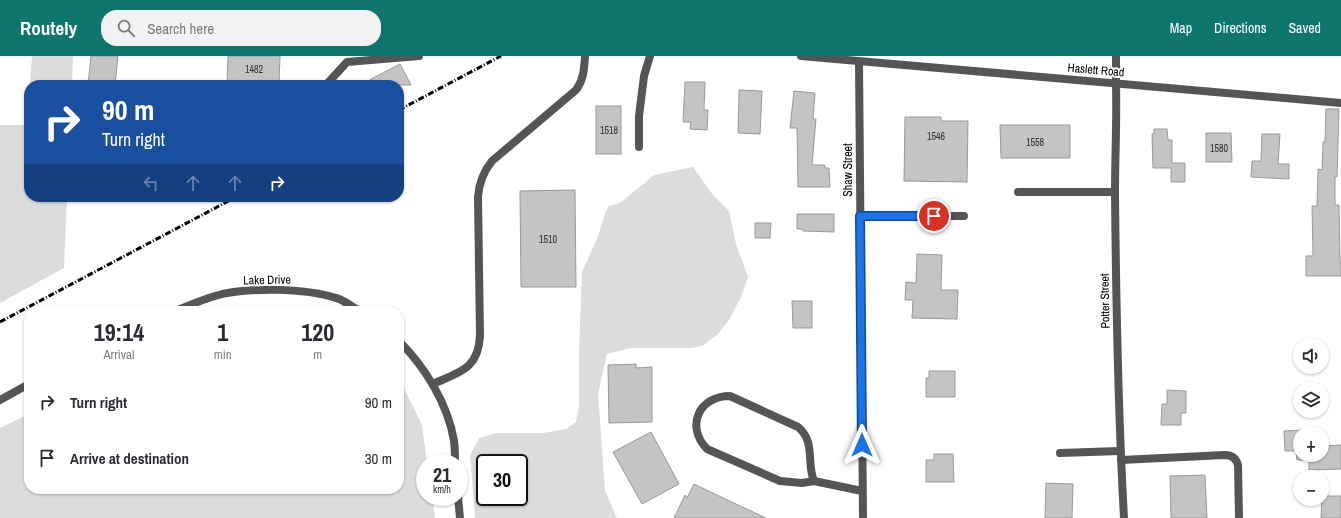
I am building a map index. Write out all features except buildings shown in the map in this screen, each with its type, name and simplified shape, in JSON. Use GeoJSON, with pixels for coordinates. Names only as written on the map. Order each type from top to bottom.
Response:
{"type":"FeatureCollection","features":[{"type":"Feature","properties":{"kind":"street"},"geometry":{"type":"LineString","coordinates":[[331,80],[348,62],[419,56]]}},
{"type":"Feature","properties":{"kind":"street"},"geometry":{"type":"LineString","coordinates":[[433,384],[468,367],[477,355],[480,346],[478,197],[481,178],[492,161],[576,90],[583,78],[585,56]]}},
{"type":"Feature","properties":{"kind":"street"},"geometry":{"type":"LineString","coordinates":[[639,147],[639,116],[644,76],[650,56]]}},
{"type":"Feature","properties":{"kind":"street","name":"Haslett Road"},"geometry":{"type":"LineString","coordinates":[[801,56],[1341,103]]}},
{"type":"Feature","properties":{"kind":"street","name":"Potter Street"},"geometry":{"type":"LineString","coordinates":[[1116,56],[1115,192],[1121,456],[1124,518]]}},
{"type":"Feature","properties":{"kind":"street","name":"Shaw Street"},"geometry":{"type":"LineString","coordinates":[[860,61],[863,518]]}},
{"type":"Feature","properties":{"kind":"street"},"geometry":{"type":"LineString","coordinates":[[1018,192],[1115,192]]}},
{"type":"Feature","properties":{"kind":"street"},"geometry":{"type":"LineString","coordinates":[[860,216],[964,216]]}},
{"type":"Feature","properties":{"kind":"street","name":"Lake Drive"},"geometry":{"type":"LineString","coordinates":[[188,306],[215,296],[245,291],[273,290],[306,292],[337,298],[351,306]]}},
{"type":"Feature","properties":{"kind":"street"},"geometry":{"type":"LineString","coordinates":[[404,346],[433,384],[446,413],[453,440],[454,454]]}},
{"type":"Feature","properties":{"kind":"street"},"geometry":{"type":"LineString","coordinates":[[0,400],[24,387]]}},
{"type":"Feature","properties":{"kind":"street"},"geometry":{"type":"LineString","coordinates":[[814,481],[810,465],[809,441],[803,431],[798,427],[730,396],[715,398],[708,401],[699,413],[696,420],[696,428],[701,443],[707,448],[780,481],[802,483],[814,481],[862,491]]}},
{"type":"Feature","properties":{"kind":"street"},"geometry":{"type":"LineString","coordinates":[[1060,453],[1121,456],[1232,456],[1235,458],[1238,465],[1239,518]]}},
{"type":"Feature","properties":{"kind":"street"},"geometry":{"type":"LineString","coordinates":[[459,506],[460,518]]}},
{"type":"Feature","properties":{"kind":"shaded area"},"geometry":{"type":"Polygon","coordinates":[[[32,56],[73,56],[72,80],[30,80],[32,56]]]}},
{"type":"Feature","properties":{"kind":"shaded area"},"geometry":{"type":"Polygon","coordinates":[[[0,125],[24,125],[24,202],[67,202],[64,268],[0,303],[0,125]]]}},
{"type":"Feature","properties":{"kind":"shaded area"},"geometry":{"type":"Polygon","coordinates":[[[693,167],[713,195],[729,211],[736,244],[748,277],[741,297],[729,320],[718,334],[704,345],[692,348],[630,348],[607,354],[598,394],[605,491],[617,518],[475,518],[470,455],[479,438],[497,433],[543,433],[566,429],[576,422],[579,406],[579,352],[582,272],[597,239],[606,211],[609,206],[620,203],[654,175],[693,167]]]}},
{"type":"Feature","properties":{"kind":"shaded area"},"geometry":{"type":"Polygon","coordinates":[[[404,388],[422,425],[426,454],[416,454],[416,506],[433,506],[435,518],[0,518],[0,428],[24,416],[24,494],[404,494],[404,388]]]}},
{"type":"Feature","properties":{"kind":"railway"},"geometry":{"type":"LineString","coordinates":[[404,107],[501,56]]}},
{"type":"Feature","properties":{"kind":"railway"},"geometry":{"type":"LineString","coordinates":[[30,306],[227,202]]}},
{"type":"Feature","properties":{"kind":"railway"},"geometry":{"type":"LineString","coordinates":[[0,322],[24,309]]}},
{"type":"Feature","properties":{"kind":"route"},"geometry":{"type":"LineString","coordinates":[[862,445],[860,216],[934,216]]}}]}
